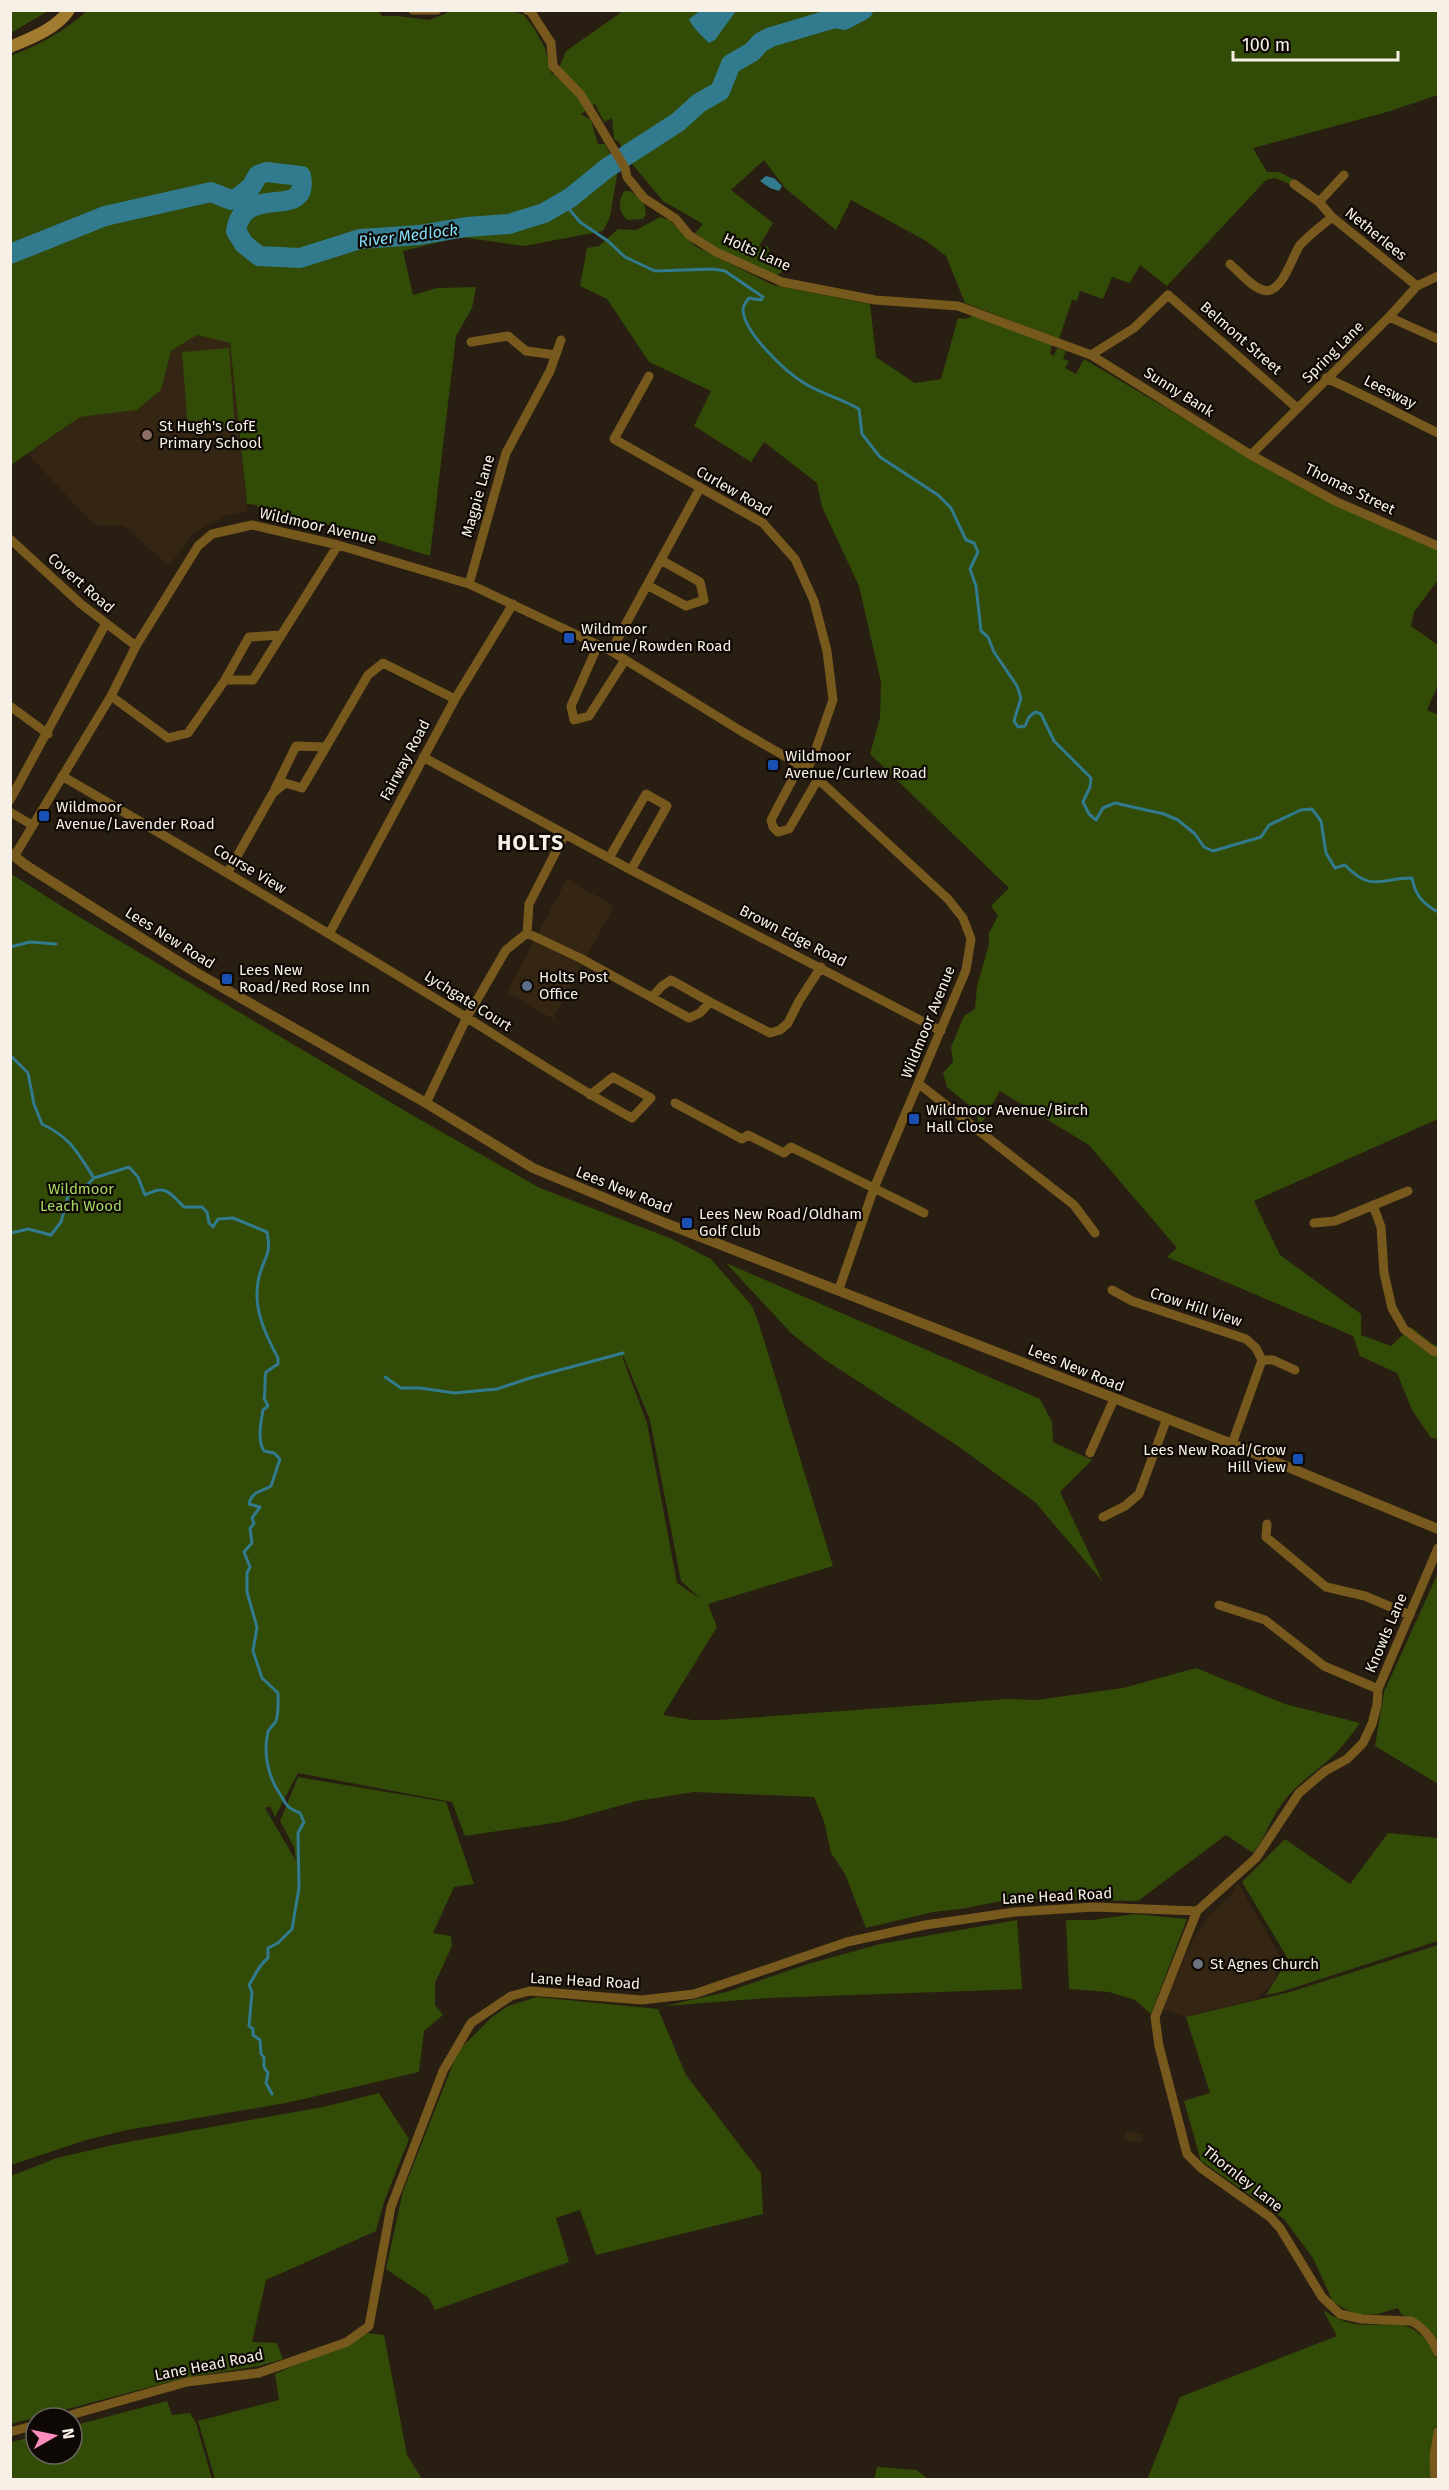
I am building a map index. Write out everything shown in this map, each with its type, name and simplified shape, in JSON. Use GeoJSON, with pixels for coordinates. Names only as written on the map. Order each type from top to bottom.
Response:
{"type":"FeatureCollection","features":[{"type":"Feature","properties":{"kind":"main road"},"geometry":{"type":"LineString","coordinates":[[10,47],[38,35],[64,18],[69,10]]}},
{"type":"Feature","properties":{"kind":"street"},"geometry":{"type":"LineString","coordinates":[[413,10],[437,10]]}},
{"type":"Feature","properties":{"kind":"street","name":"Holts Lane"},"geometry":{"type":"LineString","coordinates":[[530,11],[551,43],[553,66],[581,95],[625,168],[627,177],[644,198],[676,219],[689,235],[716,252],[782,282],[875,300],[958,306],[1091,355]]}},
{"type":"Feature","properties":{"kind":"street"},"geometry":{"type":"LineString","coordinates":[[1319,201],[1344,175]]}},
{"type":"Feature","properties":{"kind":"street","name":"Netherlees"},"geometry":{"type":"LineString","coordinates":[[1294,183],[1319,201],[1332,217],[1417,286]]}},
{"type":"Feature","properties":{"kind":"street"},"geometry":{"type":"LineString","coordinates":[[1230,264],[1262,290],[1269,291],[1286,275],[1298,248],[1332,217]]}},
{"type":"Feature","properties":{"kind":"street","name":"Spring Lane"},"geometry":{"type":"LineString","coordinates":[[1251,455],[1417,286],[1438,276]]}},
{"type":"Feature","properties":{"kind":"street","name":"Belmont Street"},"geometry":{"type":"LineString","coordinates":[[1091,355],[1134,328],[1168,295],[1297,408]]}},
{"type":"Feature","properties":{"kind":"street"},"geometry":{"type":"LineString","coordinates":[[1389,317],[1438,339]]}},
{"type":"Feature","properties":{"kind":"street"},"geometry":{"type":"LineString","coordinates":[[471,342],[508,336],[526,351],[556,356]]}},
{"type":"Feature","properties":{"kind":"street","name":"Magpie Lane"},"geometry":{"type":"LineString","coordinates":[[469,584],[506,453],[550,371],[561,340]]}},
{"type":"Feature","properties":{"kind":"street","name":"Sunny Bank"},"geometry":{"type":"LineString","coordinates":[[1091,355],[1251,455]]}},
{"type":"Feature","properties":{"kind":"street","name":"Curlew Road"},"geometry":{"type":"LineString","coordinates":[[649,376],[614,439],[763,523],[795,559],[814,601],[827,651],[833,700],[812,760],[803,767]]}},
{"type":"Feature","properties":{"kind":"street","name":"Leesway"},"geometry":{"type":"LineString","coordinates":[[1326,378],[1374,399],[1385,408],[1438,433]]}},
{"type":"Feature","properties":{"kind":"street","name":"Thomas Street"},"geometry":{"type":"LineString","coordinates":[[1251,455],[1335,501],[1438,546]]}},
{"type":"Feature","properties":{"kind":"street"},"geometry":{"type":"LineString","coordinates":[[611,651],[700,488]]}},
{"type":"Feature","properties":{"kind":"street","name":"Wildmoor Avenue"},"geometry":{"type":"LineString","coordinates":[[13,854],[111,696],[136,646],[198,546],[212,534],[252,525],[338,545],[469,584],[611,651],[803,767],[940,891],[963,918],[968,929],[971,939],[970,956],[941,1031],[874,1188],[839,1289]]}},
{"type":"Feature","properties":{"kind":"street","name":"Covert Road"},"geometry":{"type":"LineString","coordinates":[[10,539],[105,625],[136,646]]}},
{"type":"Feature","properties":{"kind":"street"},"geometry":{"type":"LineString","coordinates":[[225,680],[253,680],[338,545]]}},
{"type":"Feature","properties":{"kind":"street"},"geometry":{"type":"LineString","coordinates":[[647,585],[686,606],[704,600],[700,582],[661,560]]}},
{"type":"Feature","properties":{"kind":"street","name":"Fairway Road"},"geometry":{"type":"LineString","coordinates":[[329,934],[454,699],[513,604]]}},
{"type":"Feature","properties":{"kind":"street"},"geometry":{"type":"LineString","coordinates":[[10,800],[48,734],[105,625]]}},
{"type":"Feature","properties":{"kind":"street"},"geometry":{"type":"LineString","coordinates":[[111,696],[168,738],[188,733],[225,680],[249,637],[280,635]]}},
{"type":"Feature","properties":{"kind":"street"},"geometry":{"type":"LineString","coordinates":[[598,645],[571,706],[574,720],[589,716],[625,660]]}},
{"type":"Feature","properties":{"kind":"street"},"geometry":{"type":"LineString","coordinates":[[273,794],[285,783],[302,788],[368,675],[382,663],[454,699]]}},
{"type":"Feature","properties":{"kind":"street"},"geometry":{"type":"LineString","coordinates":[[10,706],[48,734]]}},
{"type":"Feature","properties":{"kind":"street"},"geometry":{"type":"LineString","coordinates":[[228,872],[273,794],[296,746],[326,747]]}},
{"type":"Feature","properties":{"kind":"street","name":"Brown Edge Road"},"geometry":{"type":"LineString","coordinates":[[423,757],[609,858],[941,1031]]}},
{"type":"Feature","properties":{"kind":"street"},"geometry":{"type":"LineString","coordinates":[[803,767],[771,820],[778,832],[789,829],[818,779]]}},
{"type":"Feature","properties":{"kind":"street","name":"Course View"},"geometry":{"type":"LineString","coordinates":[[62,776],[228,872],[329,934]]}},
{"type":"Feature","properties":{"kind":"street"},"geometry":{"type":"LineString","coordinates":[[609,858],[646,794],[667,806],[632,870]]}},
{"type":"Feature","properties":{"kind":"street"},"geometry":{"type":"LineString","coordinates":[[10,812],[32,825]]}},
{"type":"Feature","properties":{"kind":"street"},"geometry":{"type":"LineString","coordinates":[[426,1103],[467,1017],[506,950],[527,933],[529,904],[565,834]]}},
{"type":"Feature","properties":{"kind":"street","name":"Lees New Road"},"geometry":{"type":"LineString","coordinates":[[13,854],[27,866],[195,972],[426,1103],[533,1168],[655,1219],[1167,1418],[1438,1529]]}},
{"type":"Feature","properties":{"kind":"street"},"geometry":{"type":"LineString","coordinates":[[527,933],[689,1018],[700,1013],[710,1002]]}},
{"type":"Feature","properties":{"kind":"street","name":"Lychgate Court"},"geometry":{"type":"LineString","coordinates":[[329,934],[467,1017],[590,1095],[632,1118],[651,1098],[613,1077],[590,1095]]}},
{"type":"Feature","properties":{"kind":"street"},"geometry":{"type":"LineString","coordinates":[[652,997],[671,980],[770,1034],[788,1023],[821,967]]}},
{"type":"Feature","properties":{"kind":"street"},"geometry":{"type":"LineString","coordinates":[[919,1084],[1074,1205],[1095,1233]]}},
{"type":"Feature","properties":{"kind":"street"},"geometry":{"type":"LineString","coordinates":[[675,1103],[742,1139],[748,1135],[784,1153],[791,1147],[924,1213]]}},
{"type":"Feature","properties":{"kind":"street"},"geometry":{"type":"LineString","coordinates":[[1314,1223],[1335,1221],[1408,1191]]}},
{"type":"Feature","properties":{"kind":"street"},"geometry":{"type":"LineString","coordinates":[[1373,1205],[1381,1227],[1384,1273],[1392,1308],[1404,1329],[1438,1352]]}},
{"type":"Feature","properties":{"kind":"street","name":"Crow Hill View"},"geometry":{"type":"LineString","coordinates":[[1112,1290],[1132,1301],[1246,1339],[1256,1348],[1262,1360]]}},
{"type":"Feature","properties":{"kind":"street"},"geometry":{"type":"LineString","coordinates":[[1232,1444],[1262,1360],[1273,1360],[1295,1370]]}},
{"type":"Feature","properties":{"kind":"street"},"geometry":{"type":"LineString","coordinates":[[1090,1453],[1114,1399]]}},
{"type":"Feature","properties":{"kind":"street"},"geometry":{"type":"LineString","coordinates":[[1103,1517],[1125,1506],[1139,1494],[1167,1418]]}},
{"type":"Feature","properties":{"kind":"street"},"geometry":{"type":"LineString","coordinates":[[1267,1524],[1266,1537],[1326,1587],[1365,1596],[1410,1615]]}},
{"type":"Feature","properties":{"kind":"street","name":"Knowls Lane"},"geometry":{"type":"LineString","coordinates":[[1197,1911],[1256,1858],[1299,1793],[1319,1775],[1347,1759],[1363,1743],[1372,1724],[1378,1689],[1438,1548]]}},
{"type":"Feature","properties":{"kind":"street"},"geometry":{"type":"LineString","coordinates":[[1219,1605],[1265,1620],[1324,1666],[1378,1689]]}},
{"type":"Feature","properties":{"kind":"street","name":"Lane Head Road"},"geometry":{"type":"LineString","coordinates":[[84,2411],[187,2382],[259,2373],[346,2342],[369,2326],[391,2207],[443,2071],[471,2023],[511,1996],[530,1991],[642,2000],[694,1994],[847,1942],[925,1925],[1015,1911],[1094,1907],[1197,1911]]}},
{"type":"Feature","properties":{"kind":"street","name":"Thornley Lane"},"geometry":{"type":"LineString","coordinates":[[1197,1911],[1155,2017],[1159,2046],[1187,2154],[1202,2168],[1270,2217],[1280,2228],[1322,2297],[1340,2314],[1362,2319],[1411,2321],[1428,2335],[1438,2352]]}},
{"type":"Feature","properties":{"kind":"street"},"geometry":{"type":"LineString","coordinates":[[1435,2480],[1434,2457],[1438,2432]]}},
{"type":"Feature","properties":{"kind":"shaded area","name":"St Hugh's CofE Primary School"},"geometry":{"type":"Polygon","coordinates":[[[197,335],[230,343],[247,511],[224,516],[192,534],[169,566],[124,526],[94,525],[28,454],[80,417],[137,410],[161,390],[171,351],[197,335]]]}},
{"type":"Feature","properties":{"kind":"shaded area"},"geometry":{"type":"Polygon","coordinates":[[[567,879],[614,906],[553,1019],[507,992],[567,879]]]}},
{"type":"Feature","properties":{"kind":"shaded area"},"geometry":{"type":"Polygon","coordinates":[[[1238,1883],[1282,1959],[1273,1983],[1257,1999],[1186,2017],[1162,2009],[1192,1940],[1207,1918],[1232,1895],[1238,1883]]]}},
{"type":"Feature","properties":{"kind":"shaded area"},"geometry":{"type":"Polygon","coordinates":[[[1128,2131],[1143,2134],[1142,2142],[1124,2141],[1125,2133],[1128,2131]]]}},
{"type":"Feature","properties":{"kind":"green space"},"geometry":{"type":"Polygon","coordinates":[[[11,10],[48,10],[48,11],[11,33],[11,10]]]}},
{"type":"Feature","properties":{"kind":"green space"},"geometry":{"type":"Polygon","coordinates":[[[88,10],[378,10],[382,16],[429,20],[449,12],[512,11],[524,15],[534,28],[545,48],[552,75],[559,68],[566,51],[623,11],[1438,11],[1438,95],[1387,112],[1253,148],[1267,172],[1279,172],[1293,179],[1290,184],[1275,178],[1266,180],[1167,286],[1140,265],[1130,283],[1112,277],[1103,299],[1080,291],[1077,301],[1072,300],[1059,339],[965,303],[946,256],[926,241],[851,200],[836,230],[785,188],[764,160],[731,190],[773,223],[758,248],[768,246],[770,253],[784,271],[775,276],[720,251],[695,233],[703,224],[663,201],[633,165],[618,141],[614,139],[612,118],[604,122],[595,104],[581,114],[591,120],[598,144],[605,144],[618,169],[610,217],[603,231],[524,246],[460,237],[403,251],[413,295],[437,288],[476,287],[472,308],[456,336],[430,556],[329,525],[263,513],[256,505],[247,504],[230,343],[197,335],[171,351],[161,390],[137,410],[80,417],[11,465],[10,56],[51,37],[88,10]]]}},
{"type":"Feature","properties":{"kind":"green space"},"geometry":{"type":"Polygon","coordinates":[[[624,191],[630,191],[644,201],[646,215],[643,219],[627,220],[624,217],[620,206],[624,191]]]}},
{"type":"Feature","properties":{"kind":"green space"},"geometry":{"type":"Polygon","coordinates":[[[660,217],[670,220],[695,246],[773,285],[870,304],[876,357],[915,383],[941,379],[958,318],[966,319],[974,315],[1052,345],[1050,354],[1054,356],[1057,348],[1066,351],[1063,359],[1069,361],[1065,368],[1076,374],[1084,359],[1257,462],[1438,550],[1438,580],[1414,612],[1411,626],[1438,645],[1438,685],[1427,710],[1438,715],[1438,1119],[1254,1201],[1280,1255],[1361,1314],[1361,1335],[1391,1346],[1411,1327],[1438,1346],[1438,1439],[1431,1438],[1412,1410],[1397,1373],[1360,1356],[1353,1336],[1167,1257],[1177,1248],[1089,1145],[1000,1091],[980,1126],[975,1110],[947,1087],[943,1073],[953,1062],[951,1047],[964,1016],[975,1009],[977,986],[989,944],[989,933],[998,916],[991,906],[1009,888],[870,754],[880,718],[881,682],[859,586],[822,507],[817,483],[764,442],[751,462],[694,426],[711,391],[649,362],[607,299],[580,286],[587,248],[599,246],[618,229],[636,230],[660,217]]]}},
{"type":"Feature","properties":{"kind":"green space"},"geometry":{"type":"Polygon","coordinates":[[[229,348],[235,427],[188,430],[182,352],[229,348]]]}},
{"type":"Feature","properties":{"kind":"green space","name":"Wildmoor Leach Wood"},"geometry":{"type":"Polygon","coordinates":[[[10,873],[66,909],[412,1115],[540,1188],[672,1239],[711,1259],[752,1306],[833,1566],[708,1604],[717,1627],[663,1715],[692,1720],[718,1720],[1007,1699],[1036,1700],[1123,1688],[1196,1668],[1285,1704],[1360,1723],[1333,1756],[1284,1801],[1253,1853],[1226,1835],[1138,1901],[1012,1899],[933,1912],[866,1928],[845,1874],[831,1853],[824,1821],[814,1797],[694,1792],[637,1801],[560,1822],[465,1836],[452,1802],[298,1773],[275,1817],[270,1806],[265,1808],[296,1861],[294,1847],[280,1821],[298,1777],[446,1802],[474,1884],[454,1887],[433,1933],[451,1936],[452,1946],[435,1983],[435,2005],[443,2015],[424,2031],[419,2072],[286,2103],[127,2130],[86,2140],[11,2165],[10,873]],[[623,1355],[647,1423],[677,1583],[701,1599],[681,1581],[650,1420],[623,1355]]]}},
{"type":"Feature","properties":{"kind":"green space"},"geometry":{"type":"Polygon","coordinates":[[[726,1263],[1040,1399],[1052,1422],[1053,1442],[1092,1460],[1060,1492],[1103,1582],[1035,1502],[955,1444],[822,1358],[791,1333],[726,1263]]]}},
{"type":"Feature","properties":{"kind":"green space"},"geometry":{"type":"Polygon","coordinates":[[[1438,1573],[1438,1784],[1375,1746],[1384,1692],[1438,1573]]]}},
{"type":"Feature","properties":{"kind":"green space"},"geometry":{"type":"Polygon","coordinates":[[[1388,1833],[1438,1838],[1438,1941],[1266,1995],[1288,1959],[1242,1882],[1285,1839],[1350,1884],[1388,1833]]]}},
{"type":"Feature","properties":{"kind":"green space"},"geometry":{"type":"Polygon","coordinates":[[[1135,1914],[1187,1919],[1151,2014],[1135,2000],[1109,1992],[1069,1989],[1066,1920],[1093,1920],[1135,1914]]]}},
{"type":"Feature","properties":{"kind":"green space"},"geometry":{"type":"Polygon","coordinates":[[[1017,1920],[1022,1989],[767,1998],[665,2006],[726,1992],[808,1964],[880,1944],[1017,1920]]]}},
{"type":"Feature","properties":{"kind":"green space"},"geometry":{"type":"Polygon","coordinates":[[[1438,1945],[1438,2341],[1424,2324],[1401,2314],[1398,2308],[1378,2314],[1356,2315],[1333,2302],[1313,2258],[1284,2219],[1201,2161],[1184,2101],[1210,2093],[1186,2017],[1290,1992],[1438,1945]]]}},
{"type":"Feature","properties":{"kind":"green space"},"geometry":{"type":"Polygon","coordinates":[[[537,1997],[658,2009],[686,2075],[761,2173],[763,2214],[596,2255],[580,2210],[556,2218],[569,2262],[435,2310],[429,2298],[386,2269],[403,2191],[458,2051],[492,2017],[508,2006],[537,1997]]]}},
{"type":"Feature","properties":{"kind":"green space"},"geometry":{"type":"Polygon","coordinates":[[[379,2093],[409,2139],[384,2202],[376,2231],[266,2280],[252,2342],[277,2343],[283,2359],[259,2366],[184,2378],[79,2406],[24,2406],[24,2421],[11,2424],[11,2176],[57,2158],[122,2143],[323,2107],[379,2093]]]}},
{"type":"Feature","properties":{"kind":"green space"},"geometry":{"type":"Polygon","coordinates":[[[1323,2310],[1349,2323],[1393,2324],[1409,2327],[1423,2336],[1433,2349],[1438,2364],[1439,2386],[1438,2425],[1431,2452],[1432,2479],[1147,2480],[1180,2397],[1337,2336],[1323,2310]]]}},
{"type":"Feature","properties":{"kind":"green space"},"geometry":{"type":"Polygon","coordinates":[[[367,2333],[384,2335],[407,2455],[422,2479],[215,2479],[198,2421],[279,2400],[275,2374],[367,2333]]]}},
{"type":"Feature","properties":{"kind":"green space"},"geometry":{"type":"Polygon","coordinates":[[[167,2401],[172,2415],[190,2413],[196,2423],[212,2479],[11,2479],[11,2442],[24,2439],[24,2466],[84,2466],[84,2423],[167,2401]]]}},
{"type":"Feature","properties":{"kind":"green space"},"geometry":{"type":"Polygon","coordinates":[[[877,2467],[917,2470],[928,2479],[874,2479],[877,2467]]]}},
{"type":"Feature","properties":{"kind":"water"},"geometry":{"type":"Polygon","coordinates":[[[700,11],[736,11],[715,40],[709,43],[689,19],[700,11]]]}},
{"type":"Feature","properties":{"kind":"water"},"geometry":{"type":"Polygon","coordinates":[[[766,176],[774,178],[782,186],[779,191],[760,181],[766,176]]]}},
{"type":"Feature","properties":{"kind":"waterway","name":"River Medlock"},"geometry":{"type":"LineString","coordinates":[[10,254],[105,216],[211,192],[231,200],[239,197],[251,187],[258,175],[266,172],[301,176],[301,190],[296,197],[251,207],[241,216],[236,231],[244,244],[259,256],[300,258],[360,239],[419,235],[466,227],[509,224],[544,213],[570,198],[607,168],[678,122],[699,103],[720,91],[731,64],[752,52],[761,42],[835,18],[844,20],[863,10]]}},
{"type":"Feature","properties":{"kind":"waterway"},"geometry":{"type":"LineString","coordinates":[[563,202],[580,222],[608,241],[625,257],[655,271],[713,269],[725,271],[763,297],[761,300],[749,298],[743,310],[750,330],[767,351],[804,383],[859,409],[862,434],[880,457],[938,495],[951,508],[966,540],[974,543],[978,552],[970,569],[976,586],[981,631],[988,637],[994,652],[1017,686],[1021,698],[1014,721],[1018,727],[1025,726],[1029,717],[1035,712],[1041,714],[1054,741],[1091,778],[1090,787],[1083,802],[1089,814],[1096,820],[1103,808],[1115,803],[1164,814],[1178,820],[1195,834],[1204,847],[1213,851],[1261,837],[1269,825],[1301,810],[1312,809],[1321,821],[1326,853],[1335,868],[1345,865],[1362,879],[1377,882],[1412,878],[1421,898],[1438,912]]}},
{"type":"Feature","properties":{"kind":"waterway"},"geometry":{"type":"LineString","coordinates":[[10,947],[30,942],[56,944]]}},
{"type":"Feature","properties":{"kind":"waterway"},"geometry":{"type":"LineString","coordinates":[[10,1055],[28,1073],[34,1104],[42,1124],[67,1140],[94,1178]]}},
{"type":"Feature","properties":{"kind":"waterway"},"geometry":{"type":"LineString","coordinates":[[10,1235],[28,1229],[51,1235],[61,1222],[68,1196],[73,1189],[83,1189],[94,1178],[129,1167],[138,1177],[145,1195],[163,1190],[171,1194],[184,1207],[202,1207],[207,1212],[209,1223],[213,1227],[218,1219],[233,1218],[267,1232],[268,1251],[259,1277],[257,1298],[261,1319],[278,1358],[278,1364],[266,1372],[264,1398],[268,1406],[263,1410],[260,1436],[264,1451],[274,1453],[280,1459],[271,1486],[255,1494],[250,1500],[249,1504],[260,1507],[252,1518],[254,1524],[250,1528],[252,1543],[244,1552],[250,1567],[247,1573],[247,1592],[257,1627],[253,1651],[262,1678],[278,1693],[277,1718],[269,1731],[267,1740],[267,1763],[274,1785],[288,1807],[300,1813],[304,1822],[298,1833],[299,1888],[292,1929],[278,1943],[268,1948],[268,1958],[259,1967],[249,1985],[252,1992],[249,2026],[253,2029],[253,2035],[260,2040],[264,2067],[268,2073],[266,2083],[272,2094]]}},
{"type":"Feature","properties":{"kind":"waterway"},"geometry":{"type":"LineString","coordinates":[[385,1377],[401,1388],[454,1393],[497,1389],[623,1353]]}},
{"type":"Feature","properties":{"kind":"place","name":"St Hugh's CofE Primary School"},"geometry":{"type":"Point","coordinates":[147,435]}},
{"type":"Feature","properties":{"kind":"place","name":"Wildmoor Avenue/Rowden Road"},"geometry":{"type":"Point","coordinates":[569,638]}},
{"type":"Feature","properties":{"kind":"place","name":"Wildmoor Avenue/Curlew Road"},"geometry":{"type":"Point","coordinates":[773,765]}},
{"type":"Feature","properties":{"kind":"place","name":"Wildmoor Avenue/Lavender Road"},"geometry":{"type":"Point","coordinates":[44,816]}},
{"type":"Feature","properties":{"kind":"place","name":"Lees New Road/Red Rose Inn"},"geometry":{"type":"Point","coordinates":[227,979]}},
{"type":"Feature","properties":{"kind":"place","name":"Holts Post Office"},"geometry":{"type":"Point","coordinates":[527,986]}},
{"type":"Feature","properties":{"kind":"place","name":"Wildmoor Avenue/Birch Hall Close"},"geometry":{"type":"Point","coordinates":[914,1119]}},
{"type":"Feature","properties":{"kind":"place","name":"Lees New Road/Oldham Golf Club"},"geometry":{"type":"Point","coordinates":[687,1223]}},
{"type":"Feature","properties":{"kind":"place","name":"Lees New Road/Crow Hill View"},"geometry":{"type":"Point","coordinates":[1298,1459]}},
{"type":"Feature","properties":{"kind":"place","name":"St Agnes Church"},"geometry":{"type":"Point","coordinates":[1198,1964]}},
{"type":"Feature","properties":{"kind":"district","name":"HOLTS"},"geometry":{"type":"Point","coordinates":[531,843]}}]}
